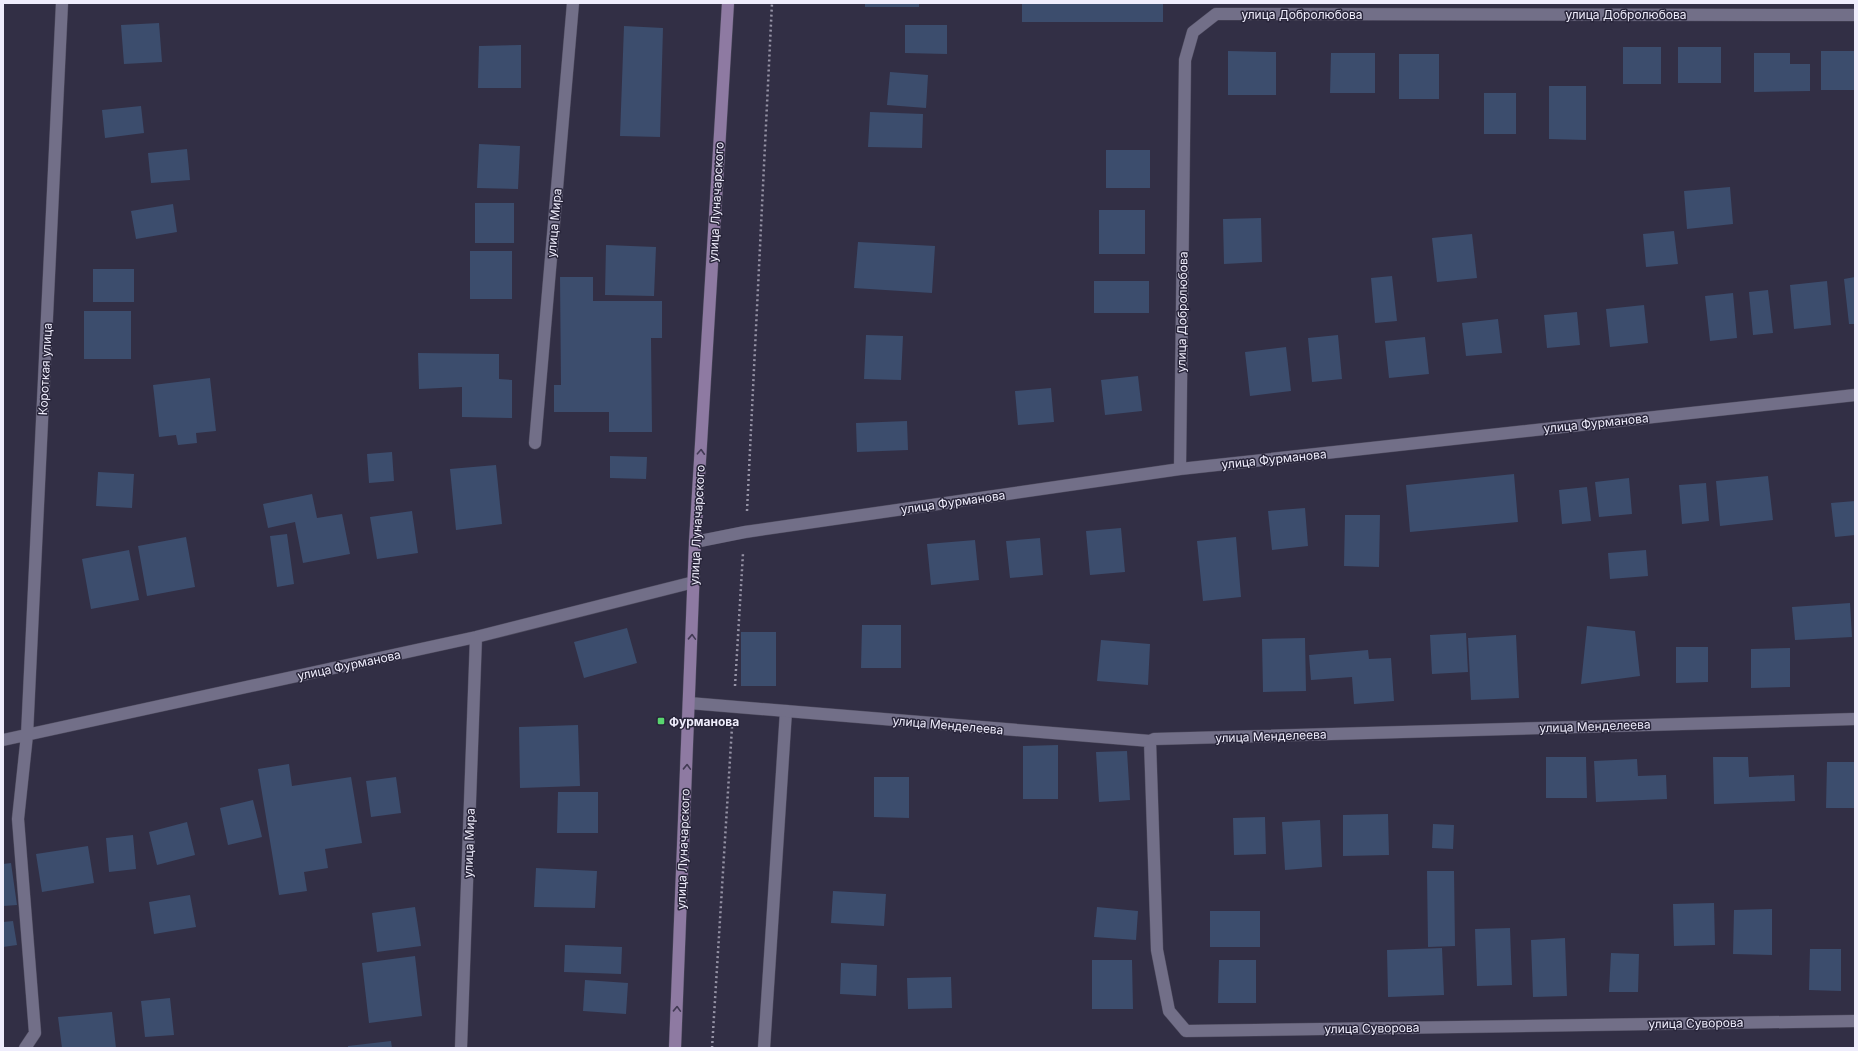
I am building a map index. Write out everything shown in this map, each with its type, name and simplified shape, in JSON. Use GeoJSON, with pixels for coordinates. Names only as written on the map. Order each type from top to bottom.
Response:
{"type":"FeatureCollection","features":[{"type":"Feature","properties":{"kind":"main road","name":"улица Луначарского"},"geometry":{"type":"LineString","coordinates":[[675,1048],[695,542],[728,3]]}},
{"type":"Feature","properties":{"kind":"street","name":"Короткая улица"},"geometry":{"type":"LineString","coordinates":[[24,1048],[35,1033],[18,819],[27,735],[62,3]]}},
{"type":"Feature","properties":{"kind":"street","name":"улица Мира"},"geometry":{"type":"LineString","coordinates":[[535,443],[573,3]]}},
{"type":"Feature","properties":{"kind":"street","name":"улица Добролюбова"},"geometry":{"type":"LineString","coordinates":[[1180,469],[1185,60],[1193,32],[1216,14],[1855,14]]}},
{"type":"Feature","properties":{"kind":"street","name":"улица Фурманова"},"geometry":{"type":"LineString","coordinates":[[695,542],[745,532],[1180,469],[1855,395]]}},
{"type":"Feature","properties":{"kind":"street","name":"улица Фурманова"},"geometry":{"type":"LineString","coordinates":[[3,740],[476,637],[694,582]]}},
{"type":"Feature","properties":{"kind":"street","name":"улица Мира"},"geometry":{"type":"LineString","coordinates":[[462,1048],[476,637]]}},
{"type":"Feature","properties":{"kind":"street","name":"улица Менделеева"},"geometry":{"type":"LineString","coordinates":[[689,703],[1150,741],[1154,739],[1855,719]]}},
{"type":"Feature","properties":{"kind":"street"},"geometry":{"type":"LineString","coordinates":[[764,1048],[786,712]]}},
{"type":"Feature","properties":{"kind":"street","name":"улица Суворова"},"geometry":{"type":"LineString","coordinates":[[1150,741],[1156,950],[1169,1011],[1186,1031],[1855,1021]]}},
{"type":"Feature","properties":{"kind":"building"},"geometry":{"type":"Polygon","coordinates":[[[865,3],[919,3],[919,7],[865,7],[865,3]]]}},
{"type":"Feature","properties":{"kind":"building"},"geometry":{"type":"Polygon","coordinates":[[[1022,3],[1163,3],[1163,22],[1022,22],[1022,3]]]}},
{"type":"Feature","properties":{"kind":"building"},"geometry":{"type":"Polygon","coordinates":[[[159,23],[162,62],[124,64],[121,25],[159,23]]]}},
{"type":"Feature","properties":{"kind":"building"},"geometry":{"type":"Polygon","coordinates":[[[905,25],[947,25],[947,54],[905,53],[905,25]]]}},
{"type":"Feature","properties":{"kind":"building"},"geometry":{"type":"Polygon","coordinates":[[[624,26],[663,28],[660,137],[620,136],[624,26]]]}},
{"type":"Feature","properties":{"kind":"building"},"geometry":{"type":"Polygon","coordinates":[[[521,45],[521,88],[478,88],[479,46],[521,45]]]}},
{"type":"Feature","properties":{"kind":"building"},"geometry":{"type":"Polygon","coordinates":[[[1623,47],[1661,47],[1661,84],[1623,84],[1623,47]]]}},
{"type":"Feature","properties":{"kind":"building"},"geometry":{"type":"Polygon","coordinates":[[[1678,47],[1721,47],[1721,83],[1678,83],[1678,47]]]}},
{"type":"Feature","properties":{"kind":"building"},"geometry":{"type":"Polygon","coordinates":[[[1228,51],[1276,52],[1276,95],[1228,95],[1228,51]]]}},
{"type":"Feature","properties":{"kind":"building"},"geometry":{"type":"Polygon","coordinates":[[[1821,51],[1855,51],[1855,90],[1821,90],[1821,51]]]}},
{"type":"Feature","properties":{"kind":"building"},"geometry":{"type":"Polygon","coordinates":[[[1331,53],[1375,53],[1375,93],[1330,93],[1331,53]]]}},
{"type":"Feature","properties":{"kind":"building"},"geometry":{"type":"Polygon","coordinates":[[[1754,53],[1790,53],[1790,64],[1810,64],[1810,91],[1754,92],[1754,53]]]}},
{"type":"Feature","properties":{"kind":"building"},"geometry":{"type":"Polygon","coordinates":[[[1399,54],[1439,54],[1439,99],[1399,99],[1399,54]]]}},
{"type":"Feature","properties":{"kind":"building"},"geometry":{"type":"Polygon","coordinates":[[[890,72],[928,75],[926,108],[887,105],[890,72]]]}},
{"type":"Feature","properties":{"kind":"building"},"geometry":{"type":"Polygon","coordinates":[[[1549,86],[1586,86],[1586,140],[1549,139],[1549,86]]]}},
{"type":"Feature","properties":{"kind":"building"},"geometry":{"type":"Polygon","coordinates":[[[1484,93],[1516,93],[1516,134],[1484,134],[1484,93]]]}},
{"type":"Feature","properties":{"kind":"building"},"geometry":{"type":"Polygon","coordinates":[[[141,106],[144,133],[105,138],[102,110],[141,106]]]}},
{"type":"Feature","properties":{"kind":"building"},"geometry":{"type":"Polygon","coordinates":[[[870,112],[923,114],[922,148],[868,147],[870,112]]]}},
{"type":"Feature","properties":{"kind":"building"},"geometry":{"type":"Polygon","coordinates":[[[479,144],[520,146],[518,189],[477,188],[479,144]]]}},
{"type":"Feature","properties":{"kind":"building"},"geometry":{"type":"Polygon","coordinates":[[[187,149],[190,180],[151,183],[148,153],[187,149]]]}},
{"type":"Feature","properties":{"kind":"building"},"geometry":{"type":"Polygon","coordinates":[[[1106,150],[1150,150],[1150,188],[1106,188],[1106,150]]]}},
{"type":"Feature","properties":{"kind":"building"},"geometry":{"type":"Polygon","coordinates":[[[1730,187],[1733,224],[1687,229],[1684,191],[1730,187]]]}},
{"type":"Feature","properties":{"kind":"building"},"geometry":{"type":"Polygon","coordinates":[[[475,203],[514,203],[514,243],[475,243],[475,203]]]}},
{"type":"Feature","properties":{"kind":"building"},"geometry":{"type":"Polygon","coordinates":[[[173,204],[177,232],[136,239],[131,211],[173,204]]]}},
{"type":"Feature","properties":{"kind":"building"},"geometry":{"type":"Polygon","coordinates":[[[1099,210],[1145,210],[1145,254],[1099,254],[1099,210]]]}},
{"type":"Feature","properties":{"kind":"building"},"geometry":{"type":"Polygon","coordinates":[[[1261,218],[1262,262],[1224,264],[1223,219],[1261,218]]]}},
{"type":"Feature","properties":{"kind":"building"},"geometry":{"type":"Polygon","coordinates":[[[1674,231],[1678,264],[1646,267],[1643,234],[1674,231]]]}},
{"type":"Feature","properties":{"kind":"building"},"geometry":{"type":"Polygon","coordinates":[[[1472,234],[1477,278],[1437,282],[1432,238],[1472,234]]]}},
{"type":"Feature","properties":{"kind":"building"},"geometry":{"type":"Polygon","coordinates":[[[858,242],[935,246],[932,293],[854,288],[858,242]]]}},
{"type":"Feature","properties":{"kind":"building"},"geometry":{"type":"Polygon","coordinates":[[[606,245],[656,247],[654,296],[605,295],[606,245]]]}},
{"type":"Feature","properties":{"kind":"building"},"geometry":{"type":"Polygon","coordinates":[[[470,251],[512,251],[512,299],[470,299],[470,251]]]}},
{"type":"Feature","properties":{"kind":"building"},"geometry":{"type":"Polygon","coordinates":[[[93,269],[134,269],[134,302],[93,302],[93,269]]]}},
{"type":"Feature","properties":{"kind":"building"},"geometry":{"type":"Polygon","coordinates":[[[1392,276],[1397,321],[1375,323],[1371,278],[1392,276]]]}},
{"type":"Feature","properties":{"kind":"building"},"geometry":{"type":"Polygon","coordinates":[[[560,277],[593,277],[593,301],[662,301],[662,338],[651,338],[652,432],[609,432],[609,412],[554,412],[554,385],[561,385],[560,277]]]}},
{"type":"Feature","properties":{"kind":"building"},"geometry":{"type":"Polygon","coordinates":[[[1855,277],[1855,324],[1849,324],[1844,279],[1855,277]]]}},
{"type":"Feature","properties":{"kind":"building"},"geometry":{"type":"Polygon","coordinates":[[[1094,281],[1149,281],[1149,313],[1094,313],[1094,281]]]}},
{"type":"Feature","properties":{"kind":"building"},"geometry":{"type":"Polygon","coordinates":[[[1827,281],[1831,325],[1794,329],[1790,285],[1827,281]]]}},
{"type":"Feature","properties":{"kind":"building"},"geometry":{"type":"Polygon","coordinates":[[[1768,290],[1773,333],[1753,335],[1749,292],[1768,290]]]}},
{"type":"Feature","properties":{"kind":"building"},"geometry":{"type":"Polygon","coordinates":[[[1733,293],[1737,338],[1710,341],[1705,296],[1733,293]]]}},
{"type":"Feature","properties":{"kind":"building"},"geometry":{"type":"Polygon","coordinates":[[[1644,305],[1648,343],[1610,347],[1606,309],[1644,305]]]}},
{"type":"Feature","properties":{"kind":"building"},"geometry":{"type":"Polygon","coordinates":[[[84,311],[131,311],[131,359],[84,359],[84,311]]]}},
{"type":"Feature","properties":{"kind":"building"},"geometry":{"type":"Polygon","coordinates":[[[1577,312],[1580,345],[1547,348],[1544,315],[1577,312]]]}},
{"type":"Feature","properties":{"kind":"building"},"geometry":{"type":"Polygon","coordinates":[[[1498,319],[1502,353],[1466,356],[1462,323],[1498,319]]]}},
{"type":"Feature","properties":{"kind":"building"},"geometry":{"type":"Polygon","coordinates":[[[866,335],[903,336],[901,380],[864,379],[866,335]]]}},
{"type":"Feature","properties":{"kind":"building"},"geometry":{"type":"Polygon","coordinates":[[[1338,335],[1342,379],[1312,382],[1308,338],[1338,335]]]}},
{"type":"Feature","properties":{"kind":"building"},"geometry":{"type":"Polygon","coordinates":[[[1425,337],[1429,374],[1389,378],[1385,341],[1425,337]]]}},
{"type":"Feature","properties":{"kind":"building"},"geometry":{"type":"Polygon","coordinates":[[[1286,347],[1291,391],[1250,396],[1245,352],[1286,347]]]}},
{"type":"Feature","properties":{"kind":"building"},"geometry":{"type":"Polygon","coordinates":[[[418,353],[499,354],[499,379],[512,380],[512,418],[462,417],[462,387],[419,389],[418,353]]]}},
{"type":"Feature","properties":{"kind":"building"},"geometry":{"type":"Polygon","coordinates":[[[1138,376],[1142,411],[1105,415],[1101,380],[1138,376]]]}},
{"type":"Feature","properties":{"kind":"building"},"geometry":{"type":"Polygon","coordinates":[[[210,378],[216,431],[196,433],[197,443],[178,445],[176,435],[159,437],[153,385],[210,378]]]}},
{"type":"Feature","properties":{"kind":"building"},"geometry":{"type":"Polygon","coordinates":[[[1051,388],[1054,422],[1018,425],[1015,391],[1051,388]]]}},
{"type":"Feature","properties":{"kind":"building"},"geometry":{"type":"Polygon","coordinates":[[[907,421],[908,450],[857,452],[856,423],[907,421]]]}},
{"type":"Feature","properties":{"kind":"building"},"geometry":{"type":"Polygon","coordinates":[[[392,452],[394,481],[369,483],[367,454],[392,452]]]}},
{"type":"Feature","properties":{"kind":"building"},"geometry":{"type":"Polygon","coordinates":[[[610,456],[647,457],[646,479],[610,478],[610,456]]]}},
{"type":"Feature","properties":{"kind":"building"},"geometry":{"type":"Polygon","coordinates":[[[496,465],[502,524],[456,530],[450,469],[496,465]]]}},
{"type":"Feature","properties":{"kind":"building"},"geometry":{"type":"Polygon","coordinates":[[[98,472],[134,474],[132,508],[96,506],[98,472]]]}},
{"type":"Feature","properties":{"kind":"building"},"geometry":{"type":"Polygon","coordinates":[[[1514,474],[1518,522],[1410,532],[1406,485],[1514,474]]]}},
{"type":"Feature","properties":{"kind":"building"},"geometry":{"type":"Polygon","coordinates":[[[1768,476],[1773,520],[1720,526],[1716,481],[1768,476]]]}},
{"type":"Feature","properties":{"kind":"building"},"geometry":{"type":"Polygon","coordinates":[[[1629,478],[1632,514],[1599,517],[1595,482],[1629,478]]]}},
{"type":"Feature","properties":{"kind":"building"},"geometry":{"type":"Polygon","coordinates":[[[1706,483],[1709,521],[1682,524],[1679,485],[1706,483]]]}},
{"type":"Feature","properties":{"kind":"building"},"geometry":{"type":"Polygon","coordinates":[[[1587,487],[1591,521],[1562,524],[1559,490],[1587,487]]]}},
{"type":"Feature","properties":{"kind":"building"},"geometry":{"type":"Polygon","coordinates":[[[312,494],[317,518],[342,514],[350,554],[303,563],[295,522],[268,528],[263,504],[312,494]]]}},
{"type":"Feature","properties":{"kind":"building"},"geometry":{"type":"Polygon","coordinates":[[[1855,501],[1855,535],[1835,537],[1831,503],[1855,501]]]}},
{"type":"Feature","properties":{"kind":"building"},"geometry":{"type":"Polygon","coordinates":[[[1305,508],[1308,546],[1272,550],[1268,511],[1305,508]]]}},
{"type":"Feature","properties":{"kind":"building"},"geometry":{"type":"Polygon","coordinates":[[[412,511],[418,553],[377,559],[370,517],[412,511]]]}},
{"type":"Feature","properties":{"kind":"building"},"geometry":{"type":"Polygon","coordinates":[[[1345,515],[1380,515],[1379,567],[1344,566],[1345,515]]]}},
{"type":"Feature","properties":{"kind":"building"},"geometry":{"type":"Polygon","coordinates":[[[1121,528],[1125,572],[1090,575],[1086,531],[1121,528]]]}},
{"type":"Feature","properties":{"kind":"building"},"geometry":{"type":"Polygon","coordinates":[[[287,534],[294,584],[277,587],[270,536],[287,534]]]}},
{"type":"Feature","properties":{"kind":"building"},"geometry":{"type":"Polygon","coordinates":[[[186,537],[195,587],[147,596],[138,546],[186,537]]]}},
{"type":"Feature","properties":{"kind":"building"},"geometry":{"type":"Polygon","coordinates":[[[1236,537],[1241,597],[1203,601],[1197,541],[1236,537]]]}},
{"type":"Feature","properties":{"kind":"building"},"geometry":{"type":"Polygon","coordinates":[[[1040,538],[1043,575],[1010,578],[1006,541],[1040,538]]]}},
{"type":"Feature","properties":{"kind":"building"},"geometry":{"type":"Polygon","coordinates":[[[975,540],[979,580],[931,585],[927,544],[975,540]]]}},
{"type":"Feature","properties":{"kind":"building"},"geometry":{"type":"Polygon","coordinates":[[[129,550],[139,600],[91,609],[82,559],[129,550]]]}},
{"type":"Feature","properties":{"kind":"building"},"geometry":{"type":"Polygon","coordinates":[[[1646,550],[1648,576],[1610,579],[1608,553],[1646,550]]]}},
{"type":"Feature","properties":{"kind":"building"},"geometry":{"type":"Polygon","coordinates":[[[1850,603],[1852,637],[1795,640],[1792,607],[1850,603]]]}},
{"type":"Feature","properties":{"kind":"building"},"geometry":{"type":"Polygon","coordinates":[[[862,625],[901,625],[901,668],[861,668],[862,625]]]}},
{"type":"Feature","properties":{"kind":"building"},"geometry":{"type":"Polygon","coordinates":[[[1587,626],[1635,631],[1640,676],[1581,684],[1587,626]]]}},
{"type":"Feature","properties":{"kind":"building"},"geometry":{"type":"Polygon","coordinates":[[[627,628],[637,663],[584,678],[574,642],[627,628]]]}},
{"type":"Feature","properties":{"kind":"building"},"geometry":{"type":"Polygon","coordinates":[[[741,632],[776,632],[776,686],[741,686],[741,632]]]}},
{"type":"Feature","properties":{"kind":"building"},"geometry":{"type":"Polygon","coordinates":[[[1466,633],[1468,672],[1432,674],[1430,635],[1466,633]]]}},
{"type":"Feature","properties":{"kind":"building"},"geometry":{"type":"Polygon","coordinates":[[[1516,635],[1519,698],[1471,700],[1468,638],[1516,635]]]}},
{"type":"Feature","properties":{"kind":"building"},"geometry":{"type":"Polygon","coordinates":[[[1305,638],[1306,691],[1263,692],[1262,639],[1305,638]]]}},
{"type":"Feature","properties":{"kind":"building"},"geometry":{"type":"Polygon","coordinates":[[[1101,640],[1150,644],[1148,685],[1097,681],[1101,640]]]}},
{"type":"Feature","properties":{"kind":"building"},"geometry":{"type":"Polygon","coordinates":[[[1676,647],[1708,647],[1708,682],[1676,683],[1676,647]]]}},
{"type":"Feature","properties":{"kind":"building"},"geometry":{"type":"Polygon","coordinates":[[[1790,648],[1790,687],[1751,688],[1751,649],[1790,648]]]}},
{"type":"Feature","properties":{"kind":"building"},"geometry":{"type":"Polygon","coordinates":[[[1368,650],[1369,659],[1391,658],[1394,701],[1354,704],[1352,677],[1311,680],[1309,655],[1368,650]]]}},
{"type":"Feature","properties":{"kind":"building"},"geometry":{"type":"Polygon","coordinates":[[[578,725],[580,786],[520,788],[519,727],[578,725]]]}},
{"type":"Feature","properties":{"kind":"building"},"geometry":{"type":"Polygon","coordinates":[[[1058,745],[1058,799],[1023,799],[1023,746],[1058,745]]]}},
{"type":"Feature","properties":{"kind":"building"},"geometry":{"type":"Polygon","coordinates":[[[1127,751],[1130,800],[1099,802],[1096,752],[1127,751]]]}},
{"type":"Feature","properties":{"kind":"building"},"geometry":{"type":"Polygon","coordinates":[[[1546,757],[1586,757],[1587,798],[1546,798],[1546,757]]]}},
{"type":"Feature","properties":{"kind":"building"},"geometry":{"type":"Polygon","coordinates":[[[1713,757],[1748,757],[1749,777],[1794,775],[1795,801],[1714,804],[1713,757]]]}},
{"type":"Feature","properties":{"kind":"building"},"geometry":{"type":"Polygon","coordinates":[[[1637,759],[1638,776],[1666,775],[1667,799],[1596,802],[1594,761],[1637,759]]]}},
{"type":"Feature","properties":{"kind":"building"},"geometry":{"type":"Polygon","coordinates":[[[1827,762],[1855,762],[1855,808],[1826,808],[1827,762]]]}},
{"type":"Feature","properties":{"kind":"building"},"geometry":{"type":"Polygon","coordinates":[[[289,764],[292,786],[351,777],[362,843],[325,849],[328,868],[304,872],[307,891],[279,895],[258,769],[289,764]]]}},
{"type":"Feature","properties":{"kind":"building"},"geometry":{"type":"Polygon","coordinates":[[[396,777],[401,813],[371,817],[366,781],[396,777]]]}},
{"type":"Feature","properties":{"kind":"building"},"geometry":{"type":"Polygon","coordinates":[[[874,777],[909,777],[909,818],[874,817],[874,777]]]}},
{"type":"Feature","properties":{"kind":"building"},"geometry":{"type":"Polygon","coordinates":[[[558,792],[598,792],[598,833],[557,833],[558,792]]]}},
{"type":"Feature","properties":{"kind":"building"},"geometry":{"type":"Polygon","coordinates":[[[253,800],[262,837],[228,845],[220,808],[253,800]]]}},
{"type":"Feature","properties":{"kind":"building"},"geometry":{"type":"Polygon","coordinates":[[[1388,814],[1389,855],[1343,856],[1343,815],[1388,814]]]}},
{"type":"Feature","properties":{"kind":"building"},"geometry":{"type":"Polygon","coordinates":[[[1265,817],[1266,854],[1234,855],[1233,818],[1265,817]]]}},
{"type":"Feature","properties":{"kind":"building"},"geometry":{"type":"Polygon","coordinates":[[[1320,820],[1322,867],[1285,870],[1282,822],[1320,820]]]}},
{"type":"Feature","properties":{"kind":"building"},"geometry":{"type":"Polygon","coordinates":[[[187,822],[195,855],[157,865],[149,832],[187,822]]]}},
{"type":"Feature","properties":{"kind":"building"},"geometry":{"type":"Polygon","coordinates":[[[1433,824],[1454,825],[1453,849],[1432,848],[1433,824]]]}},
{"type":"Feature","properties":{"kind":"building"},"geometry":{"type":"Polygon","coordinates":[[[133,835],[136,869],[109,872],[106,838],[133,835]]]}},
{"type":"Feature","properties":{"kind":"building"},"geometry":{"type":"Polygon","coordinates":[[[88,846],[94,883],[42,892],[36,854],[88,846]]]}},
{"type":"Feature","properties":{"kind":"building"},"geometry":{"type":"Polygon","coordinates":[[[11,863],[17,905],[3,906],[3,864],[11,863]]]}},
{"type":"Feature","properties":{"kind":"building"},"geometry":{"type":"Polygon","coordinates":[[[536,868],[597,871],[595,908],[534,907],[536,868]]]}},
{"type":"Feature","properties":{"kind":"building"},"geometry":{"type":"Polygon","coordinates":[[[1427,871],[1454,871],[1455,946],[1428,947],[1427,871]]]}},
{"type":"Feature","properties":{"kind":"building"},"geometry":{"type":"Polygon","coordinates":[[[833,891],[886,894],[884,926],[831,923],[833,891]]]}},
{"type":"Feature","properties":{"kind":"building"},"geometry":{"type":"Polygon","coordinates":[[[190,895],[196,927],[154,934],[149,902],[190,895]]]}},
{"type":"Feature","properties":{"kind":"building"},"geometry":{"type":"Polygon","coordinates":[[[1714,903],[1715,945],[1674,946],[1673,904],[1714,903]]]}},
{"type":"Feature","properties":{"kind":"building"},"geometry":{"type":"Polygon","coordinates":[[[415,907],[421,946],[377,952],[372,913],[415,907]]]}},
{"type":"Feature","properties":{"kind":"building"},"geometry":{"type":"Polygon","coordinates":[[[1097,907],[1138,911],[1136,940],[1094,937],[1097,907]]]}},
{"type":"Feature","properties":{"kind":"building"},"geometry":{"type":"Polygon","coordinates":[[[1772,909],[1772,955],[1733,954],[1734,910],[1772,909]]]}},
{"type":"Feature","properties":{"kind":"building"},"geometry":{"type":"Polygon","coordinates":[[[1210,911],[1260,911],[1260,947],[1210,947],[1210,911]]]}},
{"type":"Feature","properties":{"kind":"building"},"geometry":{"type":"Polygon","coordinates":[[[13,921],[17,945],[3,947],[3,922],[13,921]]]}},
{"type":"Feature","properties":{"kind":"building"},"geometry":{"type":"Polygon","coordinates":[[[1510,928],[1512,985],[1477,986],[1475,929],[1510,928]]]}},
{"type":"Feature","properties":{"kind":"building"},"geometry":{"type":"Polygon","coordinates":[[[1565,938],[1567,996],[1533,997],[1531,940],[1565,938]]]}},
{"type":"Feature","properties":{"kind":"building"},"geometry":{"type":"Polygon","coordinates":[[[565,945],[622,947],[621,974],[564,972],[565,945]]]}},
{"type":"Feature","properties":{"kind":"building"},"geometry":{"type":"Polygon","coordinates":[[[1442,948],[1444,995],[1388,997],[1387,950],[1442,948]]]}},
{"type":"Feature","properties":{"kind":"building"},"geometry":{"type":"Polygon","coordinates":[[[1810,949],[1841,949],[1841,991],[1809,990],[1810,949]]]}},
{"type":"Feature","properties":{"kind":"building"},"geometry":{"type":"Polygon","coordinates":[[[1611,953],[1639,954],[1638,992],[1609,992],[1611,953]]]}},
{"type":"Feature","properties":{"kind":"building"},"geometry":{"type":"Polygon","coordinates":[[[415,956],[422,1016],[369,1023],[362,963],[415,956]]]}},
{"type":"Feature","properties":{"kind":"building"},"geometry":{"type":"Polygon","coordinates":[[[1092,960],[1132,960],[1133,1009],[1092,1009],[1092,960]]]}},
{"type":"Feature","properties":{"kind":"building"},"geometry":{"type":"Polygon","coordinates":[[[1219,960],[1256,960],[1256,1003],[1218,1003],[1219,960]]]}},
{"type":"Feature","properties":{"kind":"building"},"geometry":{"type":"Polygon","coordinates":[[[841,963],[877,965],[876,996],[840,994],[841,963]]]}},
{"type":"Feature","properties":{"kind":"building"},"geometry":{"type":"Polygon","coordinates":[[[951,977],[952,1008],[908,1009],[907,978],[951,977]]]}},
{"type":"Feature","properties":{"kind":"building"},"geometry":{"type":"Polygon","coordinates":[[[585,980],[628,983],[626,1014],[583,1011],[585,980]]]}},
{"type":"Feature","properties":{"kind":"building"},"geometry":{"type":"Polygon","coordinates":[[[170,998],[174,1035],[145,1037],[141,1001],[170,998]]]}},
{"type":"Feature","properties":{"kind":"building"},"geometry":{"type":"Polygon","coordinates":[[[112,1012],[116,1048],[62,1048],[58,1017],[112,1012]]]}},
{"type":"Feature","properties":{"kind":"building"},"geometry":{"type":"Polygon","coordinates":[[[391,1041],[392,1048],[348,1048],[348,1046],[391,1041]]]}},
{"type":"Feature","properties":{"kind":"place","name":"Фурманова"},"geometry":{"type":"Point","coordinates":[661,721]}}]}
